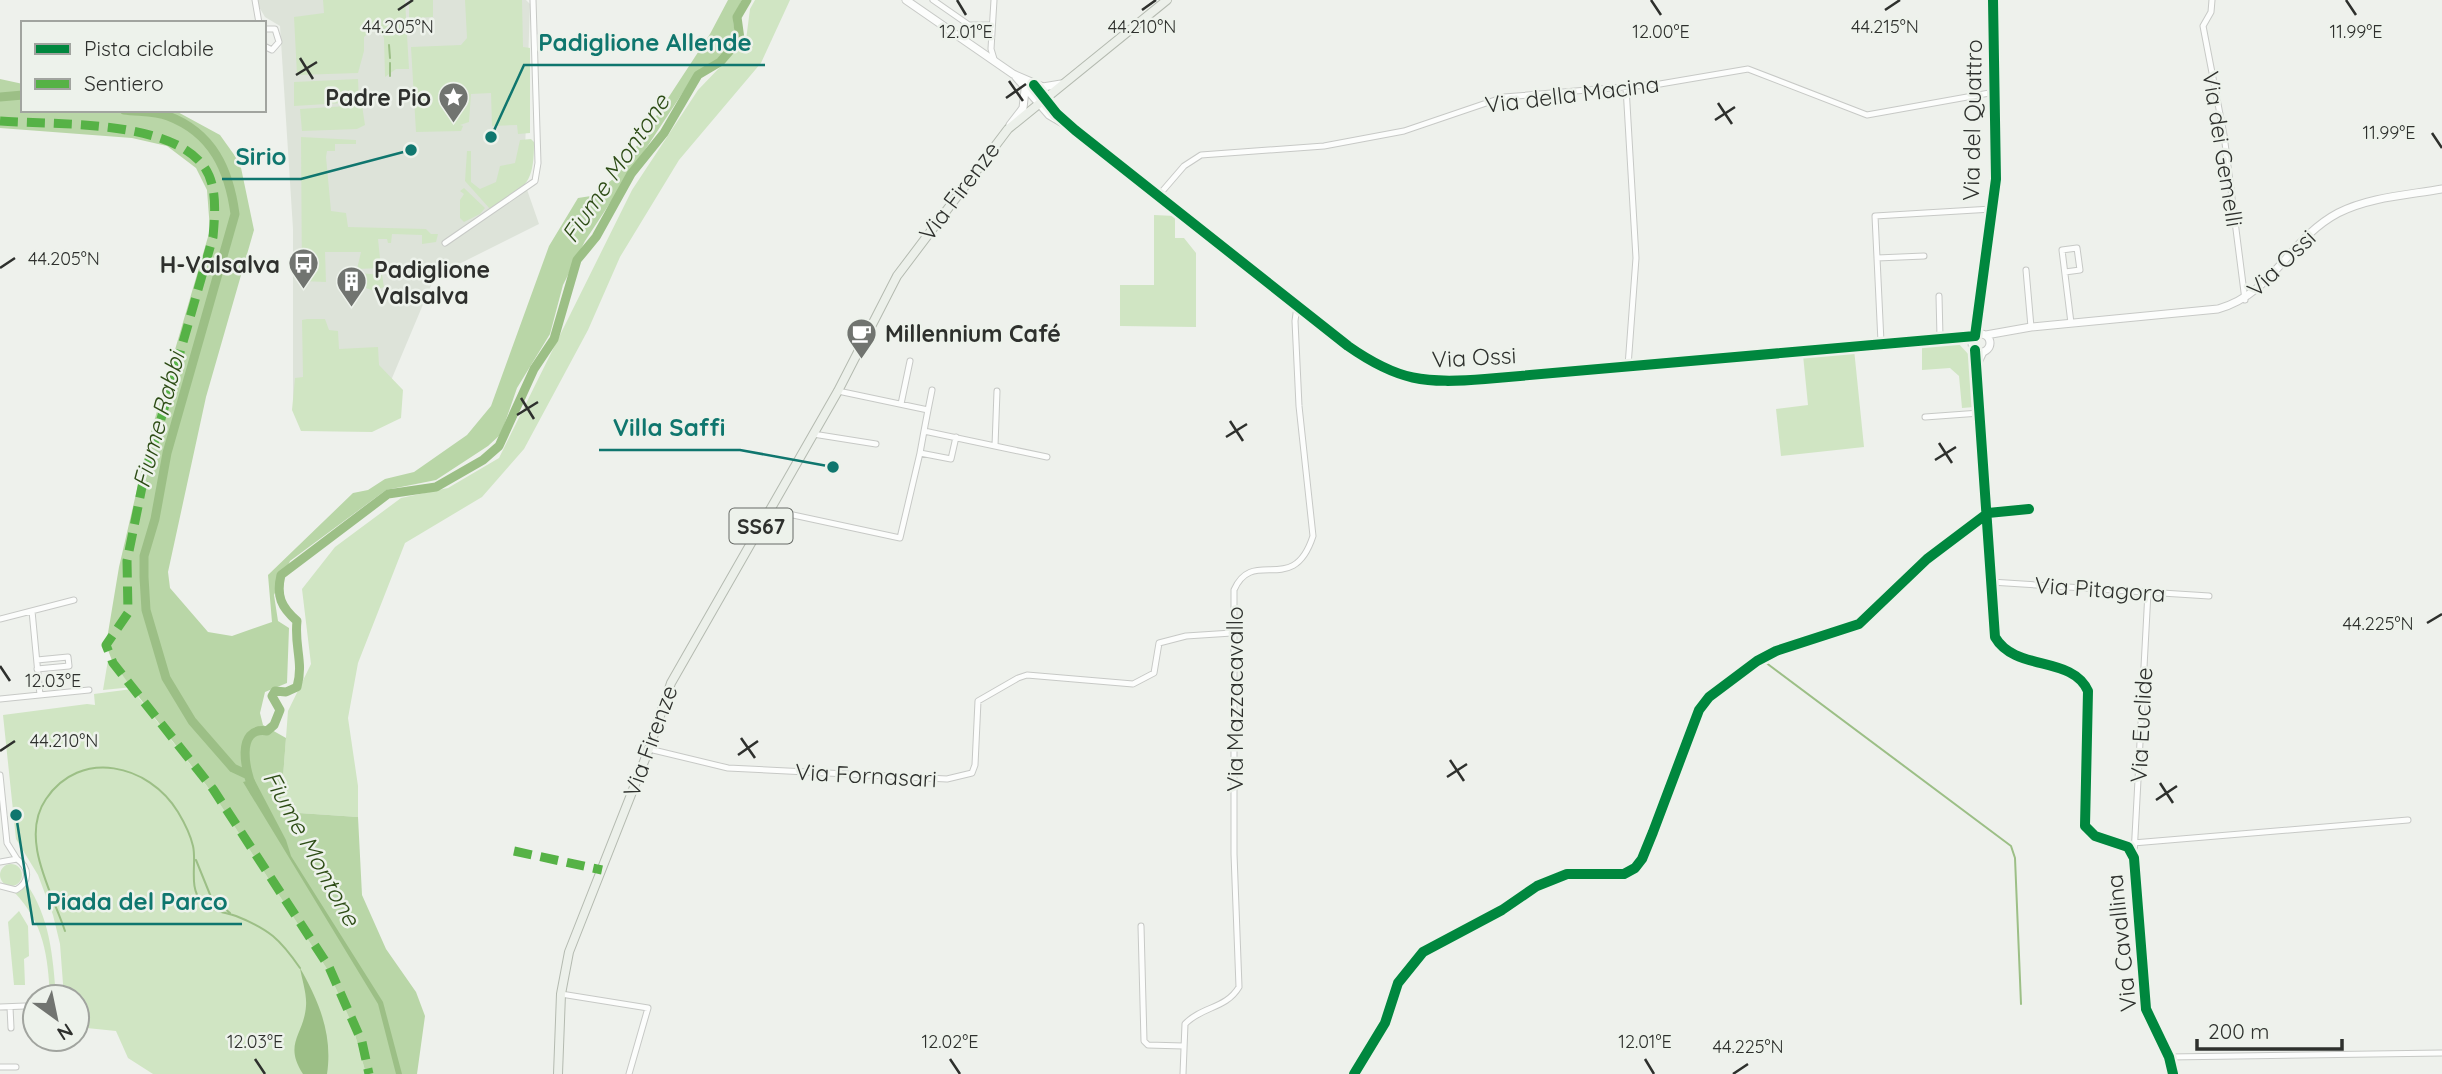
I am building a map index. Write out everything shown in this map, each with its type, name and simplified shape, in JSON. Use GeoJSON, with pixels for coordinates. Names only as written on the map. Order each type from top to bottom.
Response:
{"type":"FeatureCollection","features":[{"type":"Feature","properties":{"kind":"main road","name":"Via Firenze"},"geometry":{"type":"LineString","coordinates":[[558,1074],[561,994],[569,952],[679,665],[838,391],[897,276],[1008,129],[1167,0]]}},
{"type":"Feature","properties":{"kind":"street"},"geometry":{"type":"LineString","coordinates":[[906,0],[1013,74],[1034,85],[1051,87],[1065,83]]}},
{"type":"Feature","properties":{"kind":"street"},"geometry":{"type":"LineString","coordinates":[[933,0],[969,25],[992,25]]}},
{"type":"Feature","properties":{"kind":"street"},"geometry":{"type":"LineString","coordinates":[[994,0],[994,59]]}},
{"type":"Feature","properties":{"kind":"street","name":"Via del Quattro"},"geometry":{"type":"LineString","coordinates":[[1981,335],[1978,323],[1996,179],[1993,0]]}},
{"type":"Feature","properties":{"kind":"street","name":"Via dei Gemelli"},"geometry":{"type":"LineString","coordinates":[[2212,0],[2211,12],[2203,26],[2224,135],[2245,300]]}},
{"type":"Feature","properties":{"kind":"street"},"geometry":{"type":"LineString","coordinates":[[254,1],[262,21]]}},
{"type":"Feature","properties":{"kind":"street"},"geometry":{"type":"LineString","coordinates":[[445,243],[535,181],[538,163],[534,1]]}},
{"type":"Feature","properties":{"kind":"street"},"geometry":{"type":"LineString","coordinates":[[266,26],[277,32],[279,42],[272,50],[266,47]]}},
{"type":"Feature","properties":{"kind":"street","name":"Via della Macina"},"geometry":{"type":"LineString","coordinates":[[1159,195],[1184,166],[1201,155],[1324,146],[1404,131],[1504,97],[1626,87],[1748,69],[1867,115],[1995,92]]}},
{"type":"Feature","properties":{"kind":"street"},"geometry":{"type":"LineString","coordinates":[[1013,74],[1025,90],[1041,101]]}},
{"type":"Feature","properties":{"kind":"street"},"geometry":{"type":"LineString","coordinates":[[1008,129],[1029,115],[1051,111],[1057,94],[1065,83]]}},
{"type":"Feature","properties":{"kind":"street"},"geometry":{"type":"LineString","coordinates":[[1034,85],[1041,101]]}},
{"type":"Feature","properties":{"kind":"street"},"geometry":{"type":"LineString","coordinates":[[1626,87],[1636,258],[1628,366]]}},
{"type":"Feature","properties":{"kind":"street"},"geometry":{"type":"LineString","coordinates":[[1008,129],[1023,108],[1025,90]]}},
{"type":"Feature","properties":{"kind":"street","name":"Via Ossi"},"geometry":{"type":"LineString","coordinates":[[1041,101],[1371,362],[1410,379],[1443,383],[1881,342],[1959,338],[2031,327],[2218,309],[2245,300],[2258,290],[2305,239],[2337,214],[2376,200],[2442,189]]}},
{"type":"Feature","properties":{"kind":"street"},"geometry":{"type":"LineString","coordinates":[[1881,342],[1875,216],[1992,209]]}},
{"type":"Feature","properties":{"kind":"street"},"geometry":{"type":"LineString","coordinates":[[2065,272],[2080,270],[2077,248],[2063,250],[2065,272],[2071,323]]}},
{"type":"Feature","properties":{"kind":"street"},"geometry":{"type":"LineString","coordinates":[[1877,258],[1924,256]]}},
{"type":"Feature","properties":{"kind":"street"},"geometry":{"type":"LineString","coordinates":[[2026,270],[2031,327]]}},
{"type":"Feature","properties":{"kind":"street"},"geometry":{"type":"LineString","coordinates":[[1939,296],[1940,337]]}},
{"type":"Feature","properties":{"kind":"street","name":"Via Mazzacavallo"},"geometry":{"type":"LineString","coordinates":[[1183,1074],[1185,1024],[1195,1013],[1226,1003],[1239,987],[1234,590],[1240,576],[1249,570],[1282,570],[1297,566],[1308,553],[1313,536],[1299,406],[1295,321],[1297,306]]}},
{"type":"Feature","properties":{"kind":"street"},"geometry":{"type":"LineString","coordinates":[[1981,335],[1987,349],[2004,331]]}},
{"type":"Feature","properties":{"kind":"street"},"geometry":{"type":"LineString","coordinates":[[1973,348],[1981,335]]}},
{"type":"Feature","properties":{"kind":"street","name":"Via Ossi"},"geometry":{"type":"LineString","coordinates":[[1959,338],[1973,348],[1987,349]]}},
{"type":"Feature","properties":{"kind":"street","name":"Via Cavallina"},"geometry":{"type":"LineString","coordinates":[[1973,348],[1978,365],[1993,624],[2000,647],[2009,654],[2077,675],[2084,681],[2089,699],[2085,826],[2095,836],[2128,848],[2134,858],[2146,1009],[2169,1057],[2173,1074]]}},
{"type":"Feature","properties":{"kind":"street","name":"Via Cavallina"},"geometry":{"type":"LineString","coordinates":[[1978,365],[1987,349]]}},
{"type":"Feature","properties":{"kind":"street"},"geometry":{"type":"LineString","coordinates":[[901,404],[910,361]]}},
{"type":"Feature","properties":{"kind":"street"},"geometry":{"type":"LineString","coordinates":[[770,510],[900,538],[932,390]]}},
{"type":"Feature","properties":{"kind":"street"},"geometry":{"type":"LineString","coordinates":[[838,391],[928,410]]}},
{"type":"Feature","properties":{"kind":"street"},"geometry":{"type":"LineString","coordinates":[[995,446],[997,391]]}},
{"type":"Feature","properties":{"kind":"street"},"geometry":{"type":"LineString","coordinates":[[1925,417],[1980,413]]}},
{"type":"Feature","properties":{"kind":"street"},"geometry":{"type":"LineString","coordinates":[[924,431],[1047,457]]}},
{"type":"Feature","properties":{"kind":"street"},"geometry":{"type":"LineString","coordinates":[[813,434],[876,444]]}},
{"type":"Feature","properties":{"kind":"street"},"geometry":{"type":"LineString","coordinates":[[920,453],[951,459],[956,437]]}},
{"type":"Feature","properties":{"kind":"street"},"geometry":{"type":"LineString","coordinates":[[1354,1074],[1385,1023],[1398,983],[1423,952],[1503,909],[1537,887],[1567,874],[1625,874],[1635,868],[1654,832],[1699,710],[1709,697],[1776,651],[1832,635],[1859,624],[1918,566],[1988,513],[2029,509]]}},
{"type":"Feature","properties":{"kind":"street","name":"Via Pitagora"},"geometry":{"type":"LineString","coordinates":[[1991,582],[2209,596]]}},
{"type":"Feature","properties":{"kind":"street","name":"Via Euclide"},"geometry":{"type":"LineString","coordinates":[[2134,858],[2148,592]]}},
{"type":"Feature","properties":{"kind":"street"},"geometry":{"type":"LineString","coordinates":[[0,619],[74,600]]}},
{"type":"Feature","properties":{"kind":"street"},"geometry":{"type":"LineString","coordinates":[[32,611],[40,695]]}},
{"type":"Feature","properties":{"kind":"street","name":"Via Fornasari"},"geometry":{"type":"LineString","coordinates":[[649,749],[727,768],[947,779],[960,777],[972,773],[975,765],[978,701],[995,690],[1027,675],[1133,684],[1154,673],[1158,643],[1186,636],[1233,633]]}},
{"type":"Feature","properties":{"kind":"street"},"geometry":{"type":"LineString","coordinates":[[37,660],[68,657],[69,666],[37,669]]}},
{"type":"Feature","properties":{"kind":"street"},"geometry":{"type":"LineString","coordinates":[[0,699],[89,690]]}},
{"type":"Feature","properties":{"kind":"street"},"geometry":{"type":"LineString","coordinates":[[0,775],[7,843],[2,861],[16,859]]}},
{"type":"Feature","properties":{"kind":"street","name":"Via Cavallina"},"geometry":{"type":"LineString","coordinates":[[2133,844],[2408,820]]}},
{"type":"Feature","properties":{"kind":"street"},"geometry":{"type":"LineString","coordinates":[[0,886],[10,890],[24,883],[26,869],[16,859],[7,843]]}},
{"type":"Feature","properties":{"kind":"street"},"geometry":{"type":"LineString","coordinates":[[1141,926],[1144,1041],[1147,1045],[1183,1046]]}},
{"type":"Feature","properties":{"kind":"street"},"geometry":{"type":"LineString","coordinates":[[561,994],[648,1008],[629,1074]]}},
{"type":"Feature","properties":{"kind":"street"},"geometry":{"type":"LineString","coordinates":[[0,1007],[21,1006]]}},
{"type":"Feature","properties":{"kind":"street"},"geometry":{"type":"LineString","coordinates":[[9,1007],[11,1028]]}},
{"type":"Feature","properties":{"kind":"street"},"geometry":{"type":"LineString","coordinates":[[2169,1057],[2442,1053]]}},
{"type":"Feature","properties":{"kind":"street"},"geometry":{"type":"LineString","coordinates":[[0,1067],[16,1067]]}},
{"type":"Feature","properties":{"kind":"shaded area"},"geometry":{"type":"Polygon","coordinates":[[[255,0],[526,0],[530,4],[524,181],[539,224],[435,276],[387,390],[293,403],[293,229],[280,26],[265,17],[255,0]]]}},
{"type":"Feature","properties":{"kind":"shaded area"},"geometry":{"type":"Polygon","coordinates":[[[323,0],[405,0],[409,69],[396,69],[385,77],[384,38],[380,30],[373,29],[364,37],[364,51],[358,73],[297,75],[294,17],[324,13],[323,0]]]}},
{"type":"Feature","properties":{"kind":"shaded area"},"geometry":{"type":"Polygon","coordinates":[[[409,0],[433,0],[433,17],[414,18],[415,31],[413,25],[409,25],[409,0]]]}},
{"type":"Feature","properties":{"kind":"shaded area"},"geometry":{"type":"Polygon","coordinates":[[[465,0],[522,0],[523,47],[530,48],[530,133],[518,134],[517,125],[492,126],[491,93],[471,94],[469,122],[460,125],[463,126],[461,131],[416,132],[411,47],[461,45],[467,38],[465,0]]]}},
{"type":"Feature","properties":{"kind":"shaded area"},"geometry":{"type":"Polygon","coordinates":[[[728,0],[742,0],[733,17],[735,38],[716,60],[695,74],[585,241],[563,285],[550,334],[517,388],[501,434],[488,446],[436,480],[386,490],[290,561],[274,595],[278,621],[289,628],[287,683],[265,692],[260,713],[263,725],[286,738],[280,817],[299,813],[358,817],[362,895],[386,949],[416,992],[425,1016],[417,1074],[366,1074],[352,1024],[327,969],[216,798],[113,663],[106,645],[119,567],[148,442],[210,230],[207,190],[196,168],[167,146],[132,138],[0,128],[0,79],[21,84],[21,112],[178,112],[220,135],[240,163],[254,230],[206,397],[168,572],[170,588],[208,632],[232,636],[272,622],[268,575],[353,493],[368,490],[385,479],[414,472],[467,435],[491,406],[549,246],[578,198],[591,196],[617,176],[710,34],[728,0]]]}},
{"type":"Feature","properties":{"kind":"shaded area"},"geometry":{"type":"Polygon","coordinates":[[[755,0],[790,0],[761,63],[679,160],[620,257],[588,330],[524,449],[482,497],[405,543],[358,663],[348,718],[358,786],[358,817],[299,813],[280,817],[288,711],[311,664],[302,589],[335,547],[401,498],[448,488],[499,458],[632,190],[698,90],[746,40],[750,9],[755,0]]]}},
{"type":"Feature","properties":{"kind":"shaded area"},"geometry":{"type":"Polygon","coordinates":[[[358,79],[359,102],[294,106],[294,82],[358,79]]]}},
{"type":"Feature","properties":{"kind":"shaded area"},"geometry":{"type":"Polygon","coordinates":[[[362,105],[365,125],[357,129],[302,131],[300,109],[362,105]]]}},
{"type":"Feature","properties":{"kind":"shaded area"},"geometry":{"type":"Polygon","coordinates":[[[301,137],[356,140],[356,144],[335,144],[335,151],[327,151],[326,157],[331,211],[346,213],[348,227],[426,229],[431,234],[438,234],[436,242],[422,244],[422,235],[392,234],[391,243],[388,243],[387,239],[378,239],[381,268],[357,269],[361,252],[325,252],[326,282],[302,281],[301,137]]]}},
{"type":"Feature","properties":{"kind":"shaded area"},"geometry":{"type":"Polygon","coordinates":[[[531,139],[534,142],[534,157],[525,184],[490,209],[465,181],[467,151],[471,151],[471,182],[480,189],[496,182],[500,166],[515,163],[520,140],[531,139]]]}},
{"type":"Feature","properties":{"kind":"shaded area"},"geometry":{"type":"Polygon","coordinates":[[[464,188],[485,208],[480,214],[464,222],[460,218],[460,200],[464,194],[460,191],[464,188]]]}},
{"type":"Feature","properties":{"kind":"shaded area"},"geometry":{"type":"Polygon","coordinates":[[[1154,215],[1175,216],[1175,238],[1184,238],[1196,253],[1196,327],[1120,326],[1120,285],[1154,285],[1154,215]]]}},
{"type":"Feature","properties":{"kind":"shaded area"},"geometry":{"type":"Polygon","coordinates":[[[354,275],[382,275],[384,287],[374,291],[366,288],[359,292],[354,275]]]}},
{"type":"Feature","properties":{"kind":"shaded area"},"geometry":{"type":"Polygon","coordinates":[[[325,319],[329,330],[338,331],[339,349],[378,347],[379,365],[403,390],[401,418],[372,432],[301,431],[292,410],[295,378],[303,377],[302,320],[325,319]]]}},
{"type":"Feature","properties":{"kind":"shaded area"},"geometry":{"type":"Polygon","coordinates":[[[1958,343],[1970,356],[1974,407],[1962,408],[1959,376],[1950,368],[1922,370],[1922,344],[1958,343]]]}},
{"type":"Feature","properties":{"kind":"shaded area"},"geometry":{"type":"Polygon","coordinates":[[[1854,349],[1864,447],[1781,456],[1776,409],[1808,405],[1803,355],[1854,349]]]}},
{"type":"Feature","properties":{"kind":"shaded area"},"geometry":{"type":"Polygon","coordinates":[[[108,660],[133,687],[103,690],[108,660]]]}},
{"type":"Feature","properties":{"kind":"shaded area"},"geometry":{"type":"Polygon","coordinates":[[[132,689],[216,798],[327,969],[352,1024],[366,1074],[153,1074],[128,1058],[116,1031],[91,1028],[91,983],[63,983],[60,944],[53,915],[38,875],[16,839],[3,715],[95,705],[94,694],[132,689]]]}},
{"type":"Feature","properties":{"kind":"shaded area"},"geometry":{"type":"Polygon","coordinates":[[[254,779],[286,840],[291,856],[383,1002],[402,1074],[396,1074],[378,1004],[243,782],[254,779]]]}},
{"type":"Feature","properties":{"kind":"shaded area"},"geometry":{"type":"Polygon","coordinates":[[[11,864],[19,867],[22,875],[19,883],[11,886],[3,883],[0,875],[3,867],[11,864]]]}},
{"type":"Feature","properties":{"kind":"shaded area"},"geometry":{"type":"Polygon","coordinates":[[[26,883],[34,896],[45,923],[52,952],[55,983],[49,983],[46,954],[38,928],[14,892],[26,883]]]}},
{"type":"Feature","properties":{"kind":"shaded area"},"geometry":{"type":"Polygon","coordinates":[[[19,911],[28,926],[29,956],[24,959],[25,983],[21,985],[14,985],[8,922],[19,911]]]}},
{"type":"Feature","properties":{"kind":"shaded area"},"geometry":{"type":"Polygon","coordinates":[[[300,968],[323,1019],[328,1046],[327,1074],[303,1074],[297,1063],[296,1039],[306,1006],[300,968]]]}},
{"type":"Feature","properties":{"kind":"waterway","name":"Fiume Montone"},"geometry":{"type":"LineString","coordinates":[[254,791],[246,762],[246,743],[257,731],[267,731],[274,725],[280,710],[272,696],[275,691],[286,692],[297,687],[299,678],[297,621],[281,601],[281,575],[388,494],[436,487],[483,460],[499,446],[534,369],[554,339],[577,260],[596,237],[631,174],[664,133],[698,75],[720,62],[740,39],[737,17],[747,0]]}},
{"type":"Feature","properties":{"kind":"waterway"},"geometry":{"type":"LineString","coordinates":[[389,45],[390,58]]}},
{"type":"Feature","properties":{"kind":"waterway"},"geometry":{"type":"LineString","coordinates":[[390,63],[390,76]]}},
{"type":"Feature","properties":{"kind":"waterway","name":"Fiume Rabbi"},"geometry":{"type":"LineString","coordinates":[[0,97],[21,95]]}},
{"type":"Feature","properties":{"kind":"waterway","name":"Fiume Rabbi"},"geometry":{"type":"LineString","coordinates":[[152,112],[184,123],[207,143],[223,168],[235,214],[167,453],[155,519],[144,556],[146,610],[166,678],[192,721],[233,768],[248,775]]}},
{"type":"Feature","properties":{"kind":"waterway"},"geometry":{"type":"LineString","coordinates":[[1765,662],[2011,846],[2015,858],[2021,1004]]}},
{"type":"Feature","properties":{"kind":"waterway"},"geometry":{"type":"LineString","coordinates":[[65,931],[40,865],[36,831],[39,814],[46,799],[60,783],[77,773],[95,768],[114,768],[132,773],[150,783],[178,812],[192,841],[195,890],[202,902],[265,931],[280,942],[300,968]]}},
{"type":"Feature","properties":{"kind":"waterway"},"geometry":{"type":"LineString","coordinates":[[196,860],[211,897],[230,913]]}},
{"type":"Feature","properties":{"kind":"marked path"},"geometry":{"type":"LineString","coordinates":[[0,121],[107,127],[162,139],[185,149],[202,164],[211,180],[214,199],[213,237],[143,482],[127,561],[128,613],[106,645],[113,663],[213,789],[329,967],[362,1042],[369,1074]]}},
{"type":"Feature","properties":{"kind":"marked path"},"geometry":{"type":"LineString","coordinates":[[514,851],[602,870]]}},
{"type":"Feature","properties":{"kind":"cycle path"},"geometry":{"type":"LineString","coordinates":[[1034,85],[1057,114],[1075,130],[1348,346],[1382,367],[1413,378],[1445,381],[1485,379],[1975,336],[1996,179],[1993,0]]}},
{"type":"Feature","properties":{"kind":"cycle path"},"geometry":{"type":"LineString","coordinates":[[1975,350],[1995,637],[2004,648],[2016,655],[2070,672],[2088,691],[2085,826],[2095,836],[2128,847],[2134,858],[2146,1009],[2169,1057],[2173,1074]]}},
{"type":"Feature","properties":{"kind":"cycle path"},"geometry":{"type":"LineString","coordinates":[[1354,1074],[1385,1023],[1398,983],[1423,952],[1502,910],[1537,886],[1567,874],[1624,874],[1635,868],[1642,859],[1653,832],[1699,710],[1709,697],[1757,661],[1776,651],[1859,624],[1927,559],[1988,513],[2029,509]]}},
{"type":"Feature","properties":{"kind":"place","name":"Padre Pio"},"geometry":{"type":"Point","coordinates":[454,124]}},
{"type":"Feature","properties":{"kind":"place","name":"Padiglione Allende"},"geometry":{"type":"Point","coordinates":[491,137]}},
{"type":"Feature","properties":{"kind":"place","name":"Sirio"},"geometry":{"type":"Point","coordinates":[411,150]}},
{"type":"Feature","properties":{"kind":"place","name":"H-Valsalva"},"geometry":{"type":"Point","coordinates":[303,291]}},
{"type":"Feature","properties":{"kind":"place","name":"Padiglione Valsalva"},"geometry":{"type":"Point","coordinates":[351,309]}},
{"type":"Feature","properties":{"kind":"place","name":"Millennium Café"},"geometry":{"type":"Point","coordinates":[862,360]}},
{"type":"Feature","properties":{"kind":"place","name":"Villa Saffi"},"geometry":{"type":"Point","coordinates":[833,467]}},
{"type":"Feature","properties":{"kind":"place","name":"Piada del Parco"},"geometry":{"type":"Point","coordinates":[16,815]}}]}
